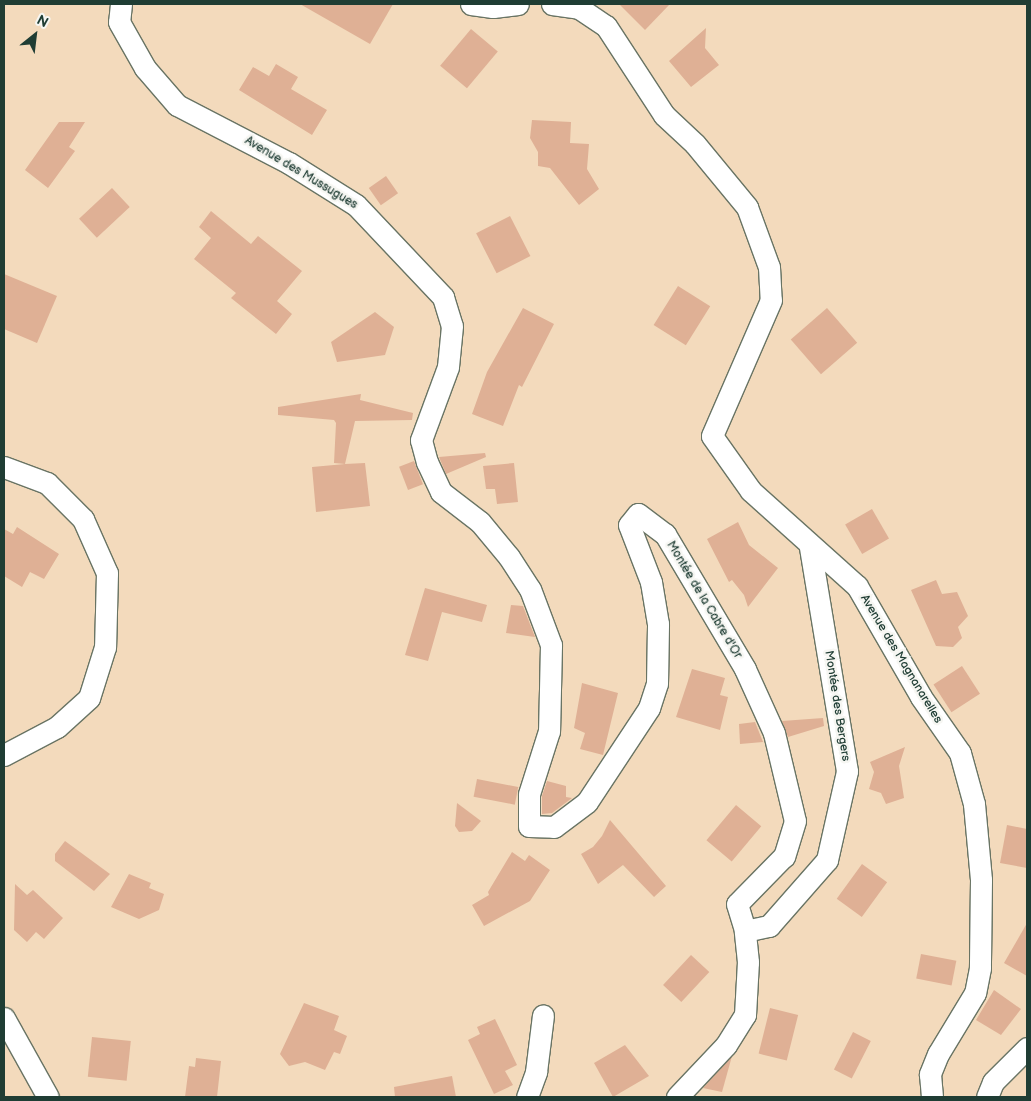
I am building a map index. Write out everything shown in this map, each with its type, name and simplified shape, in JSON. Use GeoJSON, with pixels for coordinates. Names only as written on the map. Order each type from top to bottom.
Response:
{"type":"FeatureCollection","features":[{"type":"Feature","properties":{"kind":"street","name":"Avenue des Mussugues"},"geometry":{"type":"LineString","coordinates":[[121,4],[119,22],[145,68],[177,105],[289,163],[356,204],[443,298],[452,326],[448,367],[421,440],[427,462],[440,492],[480,522],[509,557],[530,589],[551,645],[549,731],[529,794],[529,826]]}},
{"type":"Feature","properties":{"kind":"street"},"geometry":{"type":"LineString","coordinates":[[471,4],[493,7],[518,4]]}},
{"type":"Feature","properties":{"kind":"street","name":"Avenue des Magnanarelles"},"geometry":{"type":"LineString","coordinates":[[552,4],[579,8],[606,26],[664,116],[694,144],[747,208],[769,267],[771,300],[712,436],[751,492],[810,547],[857,586],[921,697],[960,753],[974,804],[981,880],[980,968],[975,993],[938,1054],[930,1074],[932,1097]]}},
{"type":"Feature","properties":{"kind":"street"},"geometry":{"type":"LineString","coordinates":[[4,467],[47,483],[83,519],[108,573],[105,647],[89,698],[57,727],[4,755]]}},
{"type":"Feature","properties":{"kind":"street","name":"Montée de la Cabre d'Or"},"geometry":{"type":"LineString","coordinates":[[529,826],[554,827],[587,802],[649,708],[657,683],[658,624],[651,582],[629,525],[638,514],[665,534],[745,669],[774,733],[795,821],[784,856],[737,904],[745,931]]}},
{"type":"Feature","properties":{"kind":"street","name":"Montée des Bergers"},"geometry":{"type":"LineString","coordinates":[[745,931],[769,926],[827,860],[847,771],[810,547]]}},
{"type":"Feature","properties":{"kind":"street"},"geometry":{"type":"LineString","coordinates":[[677,1097],[726,1045],[744,1015],[748,962],[745,931]]}},
{"type":"Feature","properties":{"kind":"street"},"geometry":{"type":"LineString","coordinates":[[527,1097],[536,1072],[543,1016]]}},
{"type":"Feature","properties":{"kind":"street"},"geometry":{"type":"LineString","coordinates":[[4,1018],[29,1058],[48,1097]]}},
{"type":"Feature","properties":{"kind":"street"},"geometry":{"type":"LineString","coordinates":[[986,1097],[993,1082],[1027,1048]]}},
{"type":"Feature","properties":{"kind":"building"},"geometry":{"type":"Polygon","coordinates":[[[300,4],[393,4],[370,44],[300,4]]]}},
{"type":"Feature","properties":{"kind":"building"},"geometry":{"type":"Polygon","coordinates":[[[619,4],[670,4],[645,30],[619,4]]]}},
{"type":"Feature","properties":{"kind":"building"},"geometry":{"type":"Polygon","coordinates":[[[706,28],[705,48],[719,65],[691,87],[669,61],[706,28]]]}},
{"type":"Feature","properties":{"kind":"building"},"geometry":{"type":"Polygon","coordinates":[[[471,29],[498,51],[467,88],[440,66],[471,29]]]}},
{"type":"Feature","properties":{"kind":"building"},"geometry":{"type":"Polygon","coordinates":[[[276,64],[298,77],[291,89],[327,110],[312,135],[239,90],[253,67],[269,76],[276,64]]]}},
{"type":"Feature","properties":{"kind":"building"},"geometry":{"type":"Polygon","coordinates":[[[532,120],[571,122],[570,143],[589,144],[587,169],[599,189],[579,205],[550,168],[538,166],[538,152],[530,138],[532,120]]]}},
{"type":"Feature","properties":{"kind":"building"},"geometry":{"type":"Polygon","coordinates":[[[59,122],[85,122],[69,147],[75,151],[48,188],[25,170],[59,122]]]}},
{"type":"Feature","properties":{"kind":"building"},"geometry":{"type":"Polygon","coordinates":[[[386,176],[398,193],[381,205],[369,188],[386,176]]]}},
{"type":"Feature","properties":{"kind":"building"},"geometry":{"type":"Polygon","coordinates":[[[112,188],[130,207],[97,238],[79,219],[112,188]]]}},
{"type":"Feature","properties":{"kind":"building"},"geometry":{"type":"Polygon","coordinates":[[[211,211],[251,244],[258,236],[302,271],[277,301],[292,314],[276,334],[231,298],[236,293],[194,259],[211,238],[199,227],[211,211]]]}},
{"type":"Feature","properties":{"kind":"building"},"geometry":{"type":"Polygon","coordinates":[[[510,216],[530,256],[497,273],[476,233],[510,216]]]}},
{"type":"Feature","properties":{"kind":"building"},"geometry":{"type":"Polygon","coordinates":[[[4,274],[57,296],[37,343],[4,329],[4,274]]]}},
{"type":"Feature","properties":{"kind":"building"},"geometry":{"type":"Polygon","coordinates":[[[678,286],[710,306],[686,345],[654,325],[678,286]]]}},
{"type":"Feature","properties":{"kind":"building"},"geometry":{"type":"Polygon","coordinates":[[[523,308],[554,324],[522,387],[519,385],[503,426],[472,414],[487,372],[523,308]]]}},
{"type":"Feature","properties":{"kind":"building"},"geometry":{"type":"Polygon","coordinates":[[[827,308],[857,343],[821,374],[791,339],[827,308]]]}},
{"type":"Feature","properties":{"kind":"building"},"geometry":{"type":"Polygon","coordinates":[[[375,312],[394,327],[385,355],[337,362],[331,342],[375,312]]]}},
{"type":"Feature","properties":{"kind":"building"},"geometry":{"type":"Polygon","coordinates":[[[361,394],[360,400],[413,413],[412,420],[355,421],[345,464],[334,463],[336,423],[334,420],[278,415],[278,407],[361,394]]]}},
{"type":"Feature","properties":{"kind":"building"},"geometry":{"type":"Polygon","coordinates":[[[485,453],[486,457],[446,474],[439,457],[485,453]]]}},
{"type":"Feature","properties":{"kind":"building"},"geometry":{"type":"Polygon","coordinates":[[[414,461],[423,484],[408,490],[399,467],[414,461]]]}},
{"type":"Feature","properties":{"kind":"building"},"geometry":{"type":"Polygon","coordinates":[[[365,463],[370,506],[316,512],[312,467],[365,463]]]}},
{"type":"Feature","properties":{"kind":"building"},"geometry":{"type":"Polygon","coordinates":[[[514,463],[518,502],[497,504],[495,489],[486,489],[483,466],[514,463]]]}},
{"type":"Feature","properties":{"kind":"building"},"geometry":{"type":"Polygon","coordinates":[[[872,509],[889,538],[862,554],[845,524],[872,509]]]}},
{"type":"Feature","properties":{"kind":"building"},"geometry":{"type":"Polygon","coordinates":[[[738,522],[749,545],[778,568],[748,607],[744,595],[732,580],[729,582],[707,539],[738,522]]]}},
{"type":"Feature","properties":{"kind":"building"},"geometry":{"type":"Polygon","coordinates":[[[17,527],[59,554],[44,579],[30,572],[22,587],[4,576],[4,529],[13,534],[17,527]]]}},
{"type":"Feature","properties":{"kind":"building"},"geometry":{"type":"Polygon","coordinates":[[[936,580],[942,594],[957,592],[968,616],[958,627],[962,638],[953,647],[936,646],[911,590],[936,580]]]}},
{"type":"Feature","properties":{"kind":"building"},"geometry":{"type":"Polygon","coordinates":[[[425,588],[487,605],[482,622],[442,612],[428,661],[405,655],[425,588]]]}},
{"type":"Feature","properties":{"kind":"building"},"geometry":{"type":"Polygon","coordinates":[[[511,605],[523,606],[535,637],[506,633],[511,605]]]}},
{"type":"Feature","properties":{"kind":"building"},"geometry":{"type":"Polygon","coordinates":[[[962,666],[980,694],[951,712],[933,685],[962,666]]]}},
{"type":"Feature","properties":{"kind":"building"},"geometry":{"type":"Polygon","coordinates":[[[692,669],[725,678],[720,695],[728,697],[720,730],[676,717],[692,669]]]}},
{"type":"Feature","properties":{"kind":"building"},"geometry":{"type":"Polygon","coordinates":[[[582,683],[618,693],[603,755],[580,749],[585,733],[574,728],[582,683]]]}},
{"type":"Feature","properties":{"kind":"building"},"geometry":{"type":"Polygon","coordinates":[[[823,718],[824,726],[788,737],[782,721],[823,718]]]}},
{"type":"Feature","properties":{"kind":"building"},"geometry":{"type":"Polygon","coordinates":[[[755,722],[763,742],[740,744],[739,724],[755,722]]]}},
{"type":"Feature","properties":{"kind":"building"},"geometry":{"type":"Polygon","coordinates":[[[905,747],[899,766],[904,798],[886,804],[881,793],[869,789],[874,772],[870,762],[905,747]]]}},
{"type":"Feature","properties":{"kind":"building"},"geometry":{"type":"Polygon","coordinates":[[[477,779],[518,787],[515,805],[474,797],[477,779]]]}},
{"type":"Feature","properties":{"kind":"building"},"geometry":{"type":"Polygon","coordinates":[[[547,781],[566,786],[566,797],[572,798],[552,813],[542,814],[542,796],[547,781]]]}},
{"type":"Feature","properties":{"kind":"building"},"geometry":{"type":"Polygon","coordinates":[[[457,803],[481,821],[472,831],[459,832],[455,826],[457,803]]]}},
{"type":"Feature","properties":{"kind":"building"},"geometry":{"type":"Polygon","coordinates":[[[736,805],[761,826],[732,861],[706,840],[736,805]]]}},
{"type":"Feature","properties":{"kind":"building"},"geometry":{"type":"Polygon","coordinates":[[[610,820],[666,886],[654,897],[623,865],[598,884],[581,854],[593,847],[602,836],[610,820]]]}},
{"type":"Feature","properties":{"kind":"building"},"geometry":{"type":"Polygon","coordinates":[[[1007,825],[1027,829],[1027,868],[1000,863],[1007,825]]]}},
{"type":"Feature","properties":{"kind":"building"},"geometry":{"type":"Polygon","coordinates":[[[65,841],[110,874],[94,891],[55,861],[55,854],[65,841]]]}},
{"type":"Feature","properties":{"kind":"building"},"geometry":{"type":"Polygon","coordinates":[[[512,852],[525,861],[529,855],[550,870],[530,901],[484,926],[472,905],[489,895],[488,892],[512,852]]]}},
{"type":"Feature","properties":{"kind":"building"},"geometry":{"type":"Polygon","coordinates":[[[862,864],[887,882],[862,917],[837,899],[862,864]]]}},
{"type":"Feature","properties":{"kind":"building"},"geometry":{"type":"Polygon","coordinates":[[[129,874],[151,883],[149,888],[164,894],[159,910],[139,919],[111,907],[129,874]]]}},
{"type":"Feature","properties":{"kind":"building"},"geometry":{"type":"Polygon","coordinates":[[[15,884],[27,895],[33,890],[63,918],[44,939],[36,932],[27,942],[14,930],[15,884]]]}},
{"type":"Feature","properties":{"kind":"building"},"geometry":{"type":"Polygon","coordinates":[[[1027,923],[1027,976],[1004,963],[1027,923]]]}},
{"type":"Feature","properties":{"kind":"building"},"geometry":{"type":"Polygon","coordinates":[[[921,954],[956,961],[952,985],[916,979],[921,954]]]}},
{"type":"Feature","properties":{"kind":"building"},"geometry":{"type":"Polygon","coordinates":[[[691,955],[709,972],[681,1002],[663,985],[691,955]]]}},
{"type":"Feature","properties":{"kind":"building"},"geometry":{"type":"Polygon","coordinates":[[[994,990],[1021,1009],[1001,1035],[976,1020],[994,990]]]}},
{"type":"Feature","properties":{"kind":"building"},"geometry":{"type":"Polygon","coordinates":[[[304,1003],[339,1016],[334,1030],[347,1036],[340,1054],[334,1052],[325,1070],[305,1062],[289,1066],[280,1054],[304,1003]]]}},
{"type":"Feature","properties":{"kind":"building"},"geometry":{"type":"Polygon","coordinates":[[[770,1008],[798,1015],[787,1061],[759,1054],[770,1008]]]}},
{"type":"Feature","properties":{"kind":"building"},"geometry":{"type":"Polygon","coordinates":[[[495,1019],[517,1065],[505,1071],[513,1085],[494,1094],[468,1040],[480,1034],[477,1027],[495,1019]]]}},
{"type":"Feature","properties":{"kind":"building"},"geometry":{"type":"Polygon","coordinates":[[[853,1032],[871,1041],[852,1079],[834,1069],[853,1032]]]}},
{"type":"Feature","properties":{"kind":"building"},"geometry":{"type":"Polygon","coordinates":[[[92,1037],[131,1041],[127,1081],[88,1077],[92,1037]]]}},
{"type":"Feature","properties":{"kind":"building"},"geometry":{"type":"Polygon","coordinates":[[[625,1045],[649,1076],[613,1097],[594,1063],[625,1045]]]}},
{"type":"Feature","properties":{"kind":"building"},"geometry":{"type":"Polygon","coordinates":[[[732,1056],[722,1092],[703,1088],[732,1056]]]}},
{"type":"Feature","properties":{"kind":"building"},"geometry":{"type":"Polygon","coordinates":[[[196,1058],[221,1061],[217,1097],[185,1097],[189,1066],[195,1067],[196,1058]]]}},
{"type":"Feature","properties":{"kind":"building"},"geometry":{"type":"Polygon","coordinates":[[[452,1076],[456,1097],[395,1097],[394,1087],[452,1076]]]}}]}
